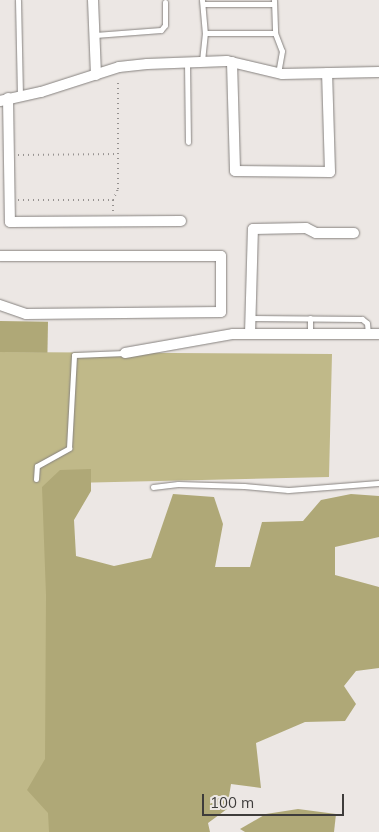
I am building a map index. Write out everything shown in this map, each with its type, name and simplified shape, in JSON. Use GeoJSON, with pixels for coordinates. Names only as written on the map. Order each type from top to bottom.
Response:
{"type":"FeatureCollection","features":[{"type":"Feature","properties":{"kind":"street"},"geometry":{"type":"LineString","coordinates":[[93,0],[96,75]]}},
{"type":"Feature","properties":{"kind":"street"},"geometry":{"type":"LineString","coordinates":[[180,221],[10,222],[9,156],[4,99],[42,92],[120,68],[186,61],[232,62],[278,72],[379,72]]}},
{"type":"Feature","properties":{"kind":"street"},"geometry":{"type":"LineString","coordinates":[[232,62],[236,171],[330,172],[327,73]]}},
{"type":"Feature","properties":{"kind":"street"},"geometry":{"type":"LineString","coordinates":[[250,334],[253,229],[306,228],[316,233],[354,233]]}},
{"type":"Feature","properties":{"kind":"street"},"geometry":{"type":"LineString","coordinates":[[0,256],[221,256],[221,312],[26,314],[0,305]]}},
{"type":"Feature","properties":{"kind":"street"},"geometry":{"type":"LineString","coordinates":[[126,353],[233,334],[379,334]]}},
{"type":"Feature","properties":{"kind":"lane"},"geometry":{"type":"LineString","coordinates":[[18,0],[20,96]]}},
{"type":"Feature","properties":{"kind":"lane"},"geometry":{"type":"LineString","coordinates":[[95,35],[161,30],[165,25],[165,2]]}},
{"type":"Feature","properties":{"kind":"lane"},"geometry":{"type":"LineString","coordinates":[[202,61],[205,33],[202,2],[274,2],[275,32],[282,51],[278,72]]}},
{"type":"Feature","properties":{"kind":"lane"},"geometry":{"type":"LineString","coordinates":[[205,33],[275,32]]}},
{"type":"Feature","properties":{"kind":"lane"},"geometry":{"type":"LineString","coordinates":[[186,61],[188,142]]}},
{"type":"Feature","properties":{"kind":"lane"},"geometry":{"type":"LineString","coordinates":[[251,318],[362,318],[367,323],[368,334]]}},
{"type":"Feature","properties":{"kind":"lane"},"geometry":{"type":"LineString","coordinates":[[310,318],[310,334]]}},
{"type":"Feature","properties":{"kind":"lane"},"geometry":{"type":"LineString","coordinates":[[36,479],[37,466],[69,448],[74,355],[126,353]]}},
{"type":"Feature","properties":{"kind":"lane"},"geometry":{"type":"LineString","coordinates":[[153,488],[178,484],[288,490],[379,483]]}},
{"type":"Feature","properties":{"kind":"path"},"geometry":{"type":"LineString","coordinates":[[113,221],[113,200],[118,189],[118,80]]}},
{"type":"Feature","properties":{"kind":"path"},"geometry":{"type":"LineString","coordinates":[[9,156],[118,154]]}},
{"type":"Feature","properties":{"kind":"path"},"geometry":{"type":"LineString","coordinates":[[10,200],[113,200]]}},
{"type":"Feature","properties":{"kind":"shaded area"},"geometry":{"type":"Polygon","coordinates":[[[0,321],[48,322],[47,353],[0,352],[0,321]]]}},
{"type":"Feature","properties":{"kind":"shaded area"},"geometry":{"type":"Polygon","coordinates":[[[0,352],[332,354],[329,477],[71,483],[60,832],[0,832],[0,352]]]}},
{"type":"Feature","properties":{"kind":"shaded area"},"geometry":{"type":"Polygon","coordinates":[[[91,469],[91,491],[74,520],[76,556],[114,566],[151,558],[173,494],[214,497],[223,524],[215,567],[250,567],[262,522],[303,521],[321,500],[351,494],[379,496],[379,537],[335,547],[335,575],[379,587],[379,668],[356,671],[344,686],[356,704],[345,721],[305,722],[256,743],[261,788],[231,784],[227,809],[208,823],[210,832],[49,832],[48,813],[27,790],[45,759],[46,595],[42,487],[60,470],[91,469]]]}},
{"type":"Feature","properties":{"kind":"shaded area"},"geometry":{"type":"Polygon","coordinates":[[[298,809],[336,814],[334,832],[245,832],[240,829],[266,814],[298,809]]]}}]}
